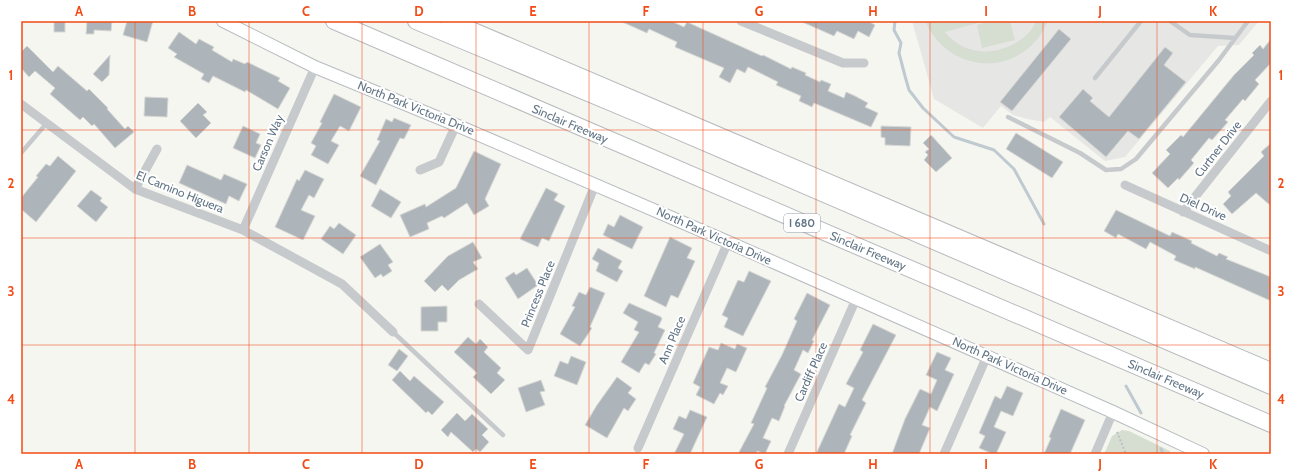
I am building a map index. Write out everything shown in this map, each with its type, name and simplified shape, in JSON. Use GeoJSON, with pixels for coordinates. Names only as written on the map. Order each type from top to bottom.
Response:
{"type":"FeatureCollection","features":[{"type":"Feature","properties":{"kind":"highway","name":"Sinclair Freeway"},"geometry":{"type":"LineString","coordinates":[[334,21],[1271,424]]}},
{"type":"Feature","properties":{"kind":"highway"},"geometry":{"type":"LineString","coordinates":[[416,21],[641,115],[1271,386]]}},
{"type":"Feature","properties":{"kind":"highway"},"geometry":{"type":"LineString","coordinates":[[450,21],[1271,371]]}},
{"type":"Feature","properties":{"kind":"street","name":"North Park Victoria Drive"},"geometry":{"type":"LineString","coordinates":[[223,21],[315,67],[456,125],[728,242],[1113,412],[1203,454]]}},
{"type":"Feature","properties":{"kind":"street"},"geometry":{"type":"LineString","coordinates":[[741,21],[843,63],[864,62]]}},
{"type":"Feature","properties":{"kind":"street","name":"Carson Way"},"geometry":{"type":"LineString","coordinates":[[243,230],[315,67]]}},
{"type":"Feature","properties":{"kind":"street","name":"Curtner Drive"},"geometry":{"type":"LineString","coordinates":[[1183,212],[1271,102]]}},
{"type":"Feature","properties":{"kind":"street","name":"El Camino Higuera"},"geometry":{"type":"LineString","coordinates":[[21,104],[135,189],[243,230],[342,284],[393,332]]}},
{"type":"Feature","properties":{"kind":"street"},"geometry":{"type":"LineString","coordinates":[[420,170],[439,162],[456,125]]}},
{"type":"Feature","properties":{"kind":"street"},"geometry":{"type":"LineString","coordinates":[[135,189],[157,149]]}},
{"type":"Feature","properties":{"kind":"street","name":"Princess Place"},"geometry":{"type":"LineString","coordinates":[[479,304],[528,350],[595,185]]}},
{"type":"Feature","properties":{"kind":"street","name":"Diel Drive"},"geometry":{"type":"LineString","coordinates":[[1125,185],[1271,251]]}},
{"type":"Feature","properties":{"kind":"street","name":"Ann Place"},"geometry":{"type":"LineString","coordinates":[[638,448],[728,242]]}},
{"type":"Feature","properties":{"kind":"street","name":"Cardiff Place"},"geometry":{"type":"LineString","coordinates":[[788,454],[856,299]]}},
{"type":"Feature","properties":{"kind":"street"},"geometry":{"type":"LineString","coordinates":[[944,454],[987,356]]}},
{"type":"Feature","properties":{"kind":"street"},"geometry":{"type":"LineString","coordinates":[[1095,454],[1113,412]]}},
{"type":"Feature","properties":{"kind":"lane"},"geometry":{"type":"LineString","coordinates":[[1095,78],[1141,21]]}},
{"type":"Feature","properties":{"kind":"lane"},"geometry":{"type":"LineString","coordinates":[[1170,21],[1190,35],[1235,38]]}},
{"type":"Feature","properties":{"kind":"lane"},"geometry":{"type":"LineString","coordinates":[[1008,117],[1080,153],[1106,170],[1121,169],[1136,158],[1248,21]]}},
{"type":"Feature","properties":{"kind":"lane"},"geometry":{"type":"LineString","coordinates":[[21,153],[46,124]]}},
{"type":"Feature","properties":{"kind":"lane"},"geometry":{"type":"LineString","coordinates":[[393,332],[503,435]]}},
{"type":"Feature","properties":{"kind":"path"},"geometry":{"type":"LineString","coordinates":[[1117,432],[1126,454]]}},
{"type":"Feature","properties":{"kind":"shaded area"},"geometry":{"type":"Polygon","coordinates":[[[912,21],[1259,21],[1239,45],[1218,46],[1125,157],[1105,161],[1050,117],[1044,122],[1027,119],[1013,115],[1001,106],[983,128],[934,99],[912,21]]]}},
{"type":"Feature","properties":{"kind":"shaded area"},"geometry":{"type":"Polygon","coordinates":[[[925,21],[985,21],[945,32],[956,42],[965,47],[974,50],[987,51],[1012,45],[1027,35],[1036,21],[1048,21],[1037,40],[1022,53],[1005,61],[987,63],[969,61],[951,53],[936,39],[925,21]]]}},
{"type":"Feature","properties":{"kind":"shaded area"},"geometry":{"type":"Polygon","coordinates":[[[990,21],[1010,21],[1015,40],[982,48],[977,25],[990,21]]]}},
{"type":"Feature","properties":{"kind":"shaded area"},"geometry":{"type":"Polygon","coordinates":[[[1122,430],[1129,431],[1170,451],[1171,454],[1104,454],[1112,436],[1122,430]]]}},
{"type":"Feature","properties":{"kind":"building"},"geometry":{"type":"Polygon","coordinates":[[[54,21],[65,21],[65,32],[54,32],[54,21]]]}},
{"type":"Feature","properties":{"kind":"building"},"geometry":{"type":"Polygon","coordinates":[[[87,21],[112,21],[111,31],[94,30],[94,34],[86,34],[87,21]]]}},
{"type":"Feature","properties":{"kind":"building"},"geometry":{"type":"Polygon","coordinates":[[[127,21],[153,21],[147,42],[123,35],[127,21]]]}},
{"type":"Feature","properties":{"kind":"building"},"geometry":{"type":"Polygon","coordinates":[[[620,21],[671,21],[684,27],[687,22],[762,56],[763,55],[791,69],[792,67],[806,73],[805,75],[820,82],[821,80],[831,84],[828,91],[844,98],[846,92],[868,103],[865,107],[878,113],[871,127],[814,103],[812,107],[799,101],[801,96],[776,85],[778,82],[748,67],[745,73],[737,69],[730,83],[719,77],[724,68],[675,47],[677,42],[649,29],[647,33],[620,21]]]}},
{"type":"Feature","properties":{"kind":"building"},"geometry":{"type":"Polygon","coordinates":[[[800,21],[868,21],[875,25],[869,37],[858,31],[854,39],[837,31],[834,36],[800,21]]]}},
{"type":"Feature","properties":{"kind":"building"},"geometry":{"type":"Polygon","coordinates":[[[1059,29],[1071,39],[1012,111],[1000,102],[1059,29]]]}},
{"type":"Feature","properties":{"kind":"building"},"geometry":{"type":"Polygon","coordinates":[[[179,32],[196,44],[199,39],[214,47],[212,50],[232,62],[233,59],[245,64],[247,62],[280,78],[278,81],[290,88],[278,109],[246,90],[245,92],[213,76],[209,83],[201,79],[204,74],[174,57],[177,54],[168,48],[179,32]]]}},
{"type":"Feature","properties":{"kind":"building"},"geometry":{"type":"Polygon","coordinates":[[[1271,39],[1271,63],[1255,80],[1259,84],[1245,101],[1243,99],[1225,120],[1228,122],[1212,140],[1209,138],[1191,160],[1194,163],[1179,180],[1178,178],[1168,188],[1152,173],[1170,154],[1166,150],[1181,135],[1183,137],[1234,75],[1254,55],[1252,53],[1260,45],[1263,49],[1271,39]]]}},
{"type":"Feature","properties":{"kind":"building"},"geometry":{"type":"Polygon","coordinates":[[[27,46],[53,72],[58,66],[87,91],[89,89],[108,108],[107,109],[125,129],[128,126],[134,132],[115,148],[94,124],[92,126],[83,117],[80,120],[50,94],[55,88],[35,71],[29,77],[21,68],[21,52],[27,46]]]}},
{"type":"Feature","properties":{"kind":"building"},"geometry":{"type":"Polygon","coordinates":[[[1165,47],[1173,53],[1164,65],[1186,82],[1139,139],[1128,131],[1106,157],[1059,117],[1083,89],[1093,98],[1090,101],[1109,117],[1165,47]]]}},
{"type":"Feature","properties":{"kind":"building"},"geometry":{"type":"Polygon","coordinates":[[[110,55],[109,75],[102,82],[93,74],[110,55]]]}},
{"type":"Feature","properties":{"kind":"building"},"geometry":{"type":"Polygon","coordinates":[[[334,94],[361,107],[349,131],[340,126],[331,141],[339,145],[328,164],[311,155],[316,146],[311,143],[322,123],[320,122],[334,94]]]}},
{"type":"Feature","properties":{"kind":"building"},"geometry":{"type":"Polygon","coordinates":[[[145,97],[168,98],[167,117],[144,116],[145,97]]]}},
{"type":"Feature","properties":{"kind":"building"},"geometry":{"type":"Polygon","coordinates":[[[198,103],[207,112],[203,115],[211,123],[196,138],[180,121],[198,103]]]}},
{"type":"Feature","properties":{"kind":"building"},"geometry":{"type":"Polygon","coordinates":[[[394,118],[411,125],[404,139],[400,138],[376,185],[360,176],[380,141],[377,140],[386,119],[392,122],[394,118]]]}},
{"type":"Feature","properties":{"kind":"building"},"geometry":{"type":"Polygon","coordinates":[[[243,126],[260,134],[256,143],[261,145],[255,158],[233,148],[243,126]]]}},
{"type":"Feature","properties":{"kind":"building"},"geometry":{"type":"Polygon","coordinates":[[[881,126],[911,127],[910,146],[885,145],[885,138],[881,137],[881,126]]]}},
{"type":"Feature","properties":{"kind":"building"},"geometry":{"type":"Polygon","coordinates":[[[1016,133],[1063,162],[1052,178],[1006,149],[1016,133]]]}},
{"type":"Feature","properties":{"kind":"building"},"geometry":{"type":"Polygon","coordinates":[[[931,135],[952,158],[936,172],[924,160],[928,155],[925,152],[929,149],[923,143],[931,135]]]}},
{"type":"Feature","properties":{"kind":"building"},"geometry":{"type":"Polygon","coordinates":[[[1271,143],[1271,206],[1256,193],[1232,214],[1223,204],[1231,196],[1228,192],[1264,156],[1261,152],[1271,143]]]}},
{"type":"Feature","properties":{"kind":"building"},"geometry":{"type":"Polygon","coordinates":[[[474,151],[501,164],[485,199],[489,206],[474,215],[467,203],[444,218],[442,216],[427,223],[429,229],[410,237],[400,215],[425,204],[426,207],[456,188],[474,151]]]}},
{"type":"Feature","properties":{"kind":"building"},"geometry":{"type":"Polygon","coordinates":[[[58,156],[76,171],[36,222],[21,209],[21,198],[38,177],[36,176],[46,164],[50,166],[58,156]]]}},
{"type":"Feature","properties":{"kind":"building"},"geometry":{"type":"Polygon","coordinates":[[[187,165],[221,180],[224,174],[247,184],[239,201],[229,196],[226,204],[179,183],[187,165]]]}},
{"type":"Feature","properties":{"kind":"building"},"geometry":{"type":"Polygon","coordinates":[[[305,170],[324,179],[314,198],[309,195],[301,210],[315,216],[303,240],[275,227],[297,179],[299,181],[305,170]]]}},
{"type":"Feature","properties":{"kind":"building"},"geometry":{"type":"Polygon","coordinates":[[[546,188],[558,194],[554,200],[565,206],[549,241],[542,238],[538,247],[520,239],[546,188]]]}},
{"type":"Feature","properties":{"kind":"building"},"geometry":{"type":"Polygon","coordinates":[[[380,189],[401,202],[391,218],[371,206],[380,189]]]}},
{"type":"Feature","properties":{"kind":"building"},"geometry":{"type":"Polygon","coordinates":[[[91,190],[102,198],[100,201],[108,207],[96,222],[77,206],[91,190]]]}},
{"type":"Feature","properties":{"kind":"building"},"geometry":{"type":"Polygon","coordinates":[[[1116,210],[1170,236],[1172,232],[1192,241],[1191,243],[1217,256],[1219,253],[1228,257],[1226,259],[1271,277],[1271,301],[1195,267],[1195,269],[1174,260],[1176,256],[1150,242],[1146,249],[1118,234],[1116,238],[1104,231],[1116,210]]]}},
{"type":"Feature","properties":{"kind":"building"},"geometry":{"type":"Polygon","coordinates":[[[620,215],[643,227],[632,249],[603,235],[608,224],[614,227],[620,215]]]}},
{"type":"Feature","properties":{"kind":"building"},"geometry":{"type":"Polygon","coordinates":[[[339,223],[356,235],[343,254],[321,239],[330,226],[334,229],[339,223]]]}},
{"type":"Feature","properties":{"kind":"building"},"geometry":{"type":"Polygon","coordinates":[[[670,237],[692,248],[687,258],[695,261],[678,298],[671,295],[666,307],[644,296],[670,237]]]}},
{"type":"Feature","properties":{"kind":"building"},"geometry":{"type":"Polygon","coordinates":[[[473,242],[482,258],[473,262],[478,269],[459,280],[448,291],[442,285],[435,292],[424,281],[448,256],[473,242]]]}},
{"type":"Feature","properties":{"kind":"building"},"geometry":{"type":"Polygon","coordinates":[[[380,244],[393,262],[388,265],[392,271],[383,277],[381,274],[375,278],[360,257],[380,244]]]}},
{"type":"Feature","properties":{"kind":"building"},"geometry":{"type":"Polygon","coordinates":[[[598,248],[622,261],[618,268],[623,271],[617,282],[596,271],[599,263],[592,259],[598,248]]]}},
{"type":"Feature","properties":{"kind":"building"},"geometry":{"type":"Polygon","coordinates":[[[527,268],[538,285],[518,299],[505,278],[514,272],[516,275],[527,268]]]}},
{"type":"Feature","properties":{"kind":"building"},"geometry":{"type":"Polygon","coordinates":[[[749,271],[771,281],[743,336],[724,327],[728,318],[722,315],[738,280],[744,282],[749,271]]]}},
{"type":"Feature","properties":{"kind":"building"},"geometry":{"type":"Polygon","coordinates":[[[590,287],[605,293],[590,327],[592,328],[580,346],[560,334],[575,307],[572,306],[579,292],[586,295],[590,287]]]}},
{"type":"Feature","properties":{"kind":"building"},"geometry":{"type":"Polygon","coordinates":[[[807,293],[830,305],[812,340],[814,341],[808,353],[803,350],[794,370],[801,374],[784,406],[779,421],[772,418],[763,438],[771,441],[765,454],[757,451],[756,454],[738,454],[754,424],[751,423],[767,388],[765,387],[782,355],[797,321],[794,319],[807,293]]]}},
{"type":"Feature","properties":{"kind":"building"},"geometry":{"type":"Polygon","coordinates":[[[629,303],[661,317],[662,319],[658,327],[665,330],[654,353],[656,354],[649,365],[645,363],[639,373],[621,362],[639,332],[634,330],[638,322],[623,313],[629,303]]]}},
{"type":"Feature","properties":{"kind":"building"},"geometry":{"type":"Polygon","coordinates":[[[447,306],[447,322],[438,322],[438,331],[421,331],[421,307],[447,306]]]}},
{"type":"Feature","properties":{"kind":"building"},"geometry":{"type":"Polygon","coordinates":[[[873,324],[896,335],[862,400],[866,403],[850,435],[852,436],[844,454],[816,454],[839,404],[845,407],[854,388],[846,384],[863,352],[860,350],[873,324]]]}},
{"type":"Feature","properties":{"kind":"building"},"geometry":{"type":"Polygon","coordinates":[[[468,337],[476,344],[480,339],[488,347],[484,352],[501,368],[497,373],[505,380],[491,394],[473,377],[477,373],[454,352],[468,337]]]}},
{"type":"Feature","properties":{"kind":"building"},"geometry":{"type":"Polygon","coordinates":[[[721,343],[735,349],[737,344],[747,348],[736,372],[727,368],[720,383],[728,386],[723,395],[720,393],[714,404],[696,395],[700,387],[693,383],[709,347],[718,350],[721,343]]]}},
{"type":"Feature","properties":{"kind":"building"},"geometry":{"type":"Polygon","coordinates":[[[399,349],[408,356],[397,371],[388,365],[399,349]]]}},
{"type":"Feature","properties":{"kind":"building"},"geometry":{"type":"Polygon","coordinates":[[[937,352],[951,358],[945,370],[954,374],[937,411],[930,407],[922,425],[930,428],[919,454],[892,454],[905,419],[920,389],[931,394],[937,380],[926,375],[937,352]]]}},
{"type":"Feature","properties":{"kind":"building"},"geometry":{"type":"Polygon","coordinates":[[[571,356],[586,362],[577,385],[554,376],[560,361],[568,364],[571,356]]]}},
{"type":"Feature","properties":{"kind":"building"},"geometry":{"type":"Polygon","coordinates":[[[400,371],[410,381],[414,376],[444,402],[432,415],[428,411],[426,413],[392,380],[400,371]]]}},
{"type":"Feature","properties":{"kind":"building"},"geometry":{"type":"Polygon","coordinates":[[[617,377],[632,388],[628,393],[636,399],[628,411],[624,408],[607,438],[585,425],[617,377]]]}},
{"type":"Feature","properties":{"kind":"building"},"geometry":{"type":"Polygon","coordinates":[[[541,380],[545,391],[540,392],[545,405],[526,412],[518,388],[541,380]]]}},
{"type":"Feature","properties":{"kind":"building"},"geometry":{"type":"Polygon","coordinates":[[[1007,386],[1023,393],[1013,416],[1001,411],[994,427],[1006,432],[996,454],[993,454],[979,448],[985,436],[979,433],[995,396],[1001,399],[1007,386]]]}},
{"type":"Feature","properties":{"kind":"building"},"geometry":{"type":"Polygon","coordinates":[[[1061,409],[1085,420],[1070,454],[1044,454],[1051,438],[1049,437],[1061,409]]]}},
{"type":"Feature","properties":{"kind":"building"},"geometry":{"type":"Polygon","coordinates":[[[690,410],[707,417],[690,454],[674,454],[684,434],[673,429],[679,416],[686,419],[690,410]]]}},
{"type":"Feature","properties":{"kind":"building"},"geometry":{"type":"Polygon","coordinates":[[[457,413],[465,421],[472,414],[488,429],[482,435],[489,442],[480,452],[476,449],[473,452],[451,432],[448,437],[441,430],[457,413]]]}},
{"type":"Feature","properties":{"kind":"waterway"},"geometry":{"type":"LineString","coordinates":[[895,21],[894,30],[901,43],[899,53],[909,90],[923,108],[954,137],[994,150],[1014,169],[1044,224]]}},
{"type":"Feature","properties":{"kind":"waterway"},"geometry":{"type":"LineString","coordinates":[[1126,386],[1141,413]]}},
{"type":"Feature","properties":{"kind":"waterway"},"geometry":{"type":"LineString","coordinates":[[1161,449],[1163,454]]}}]}
